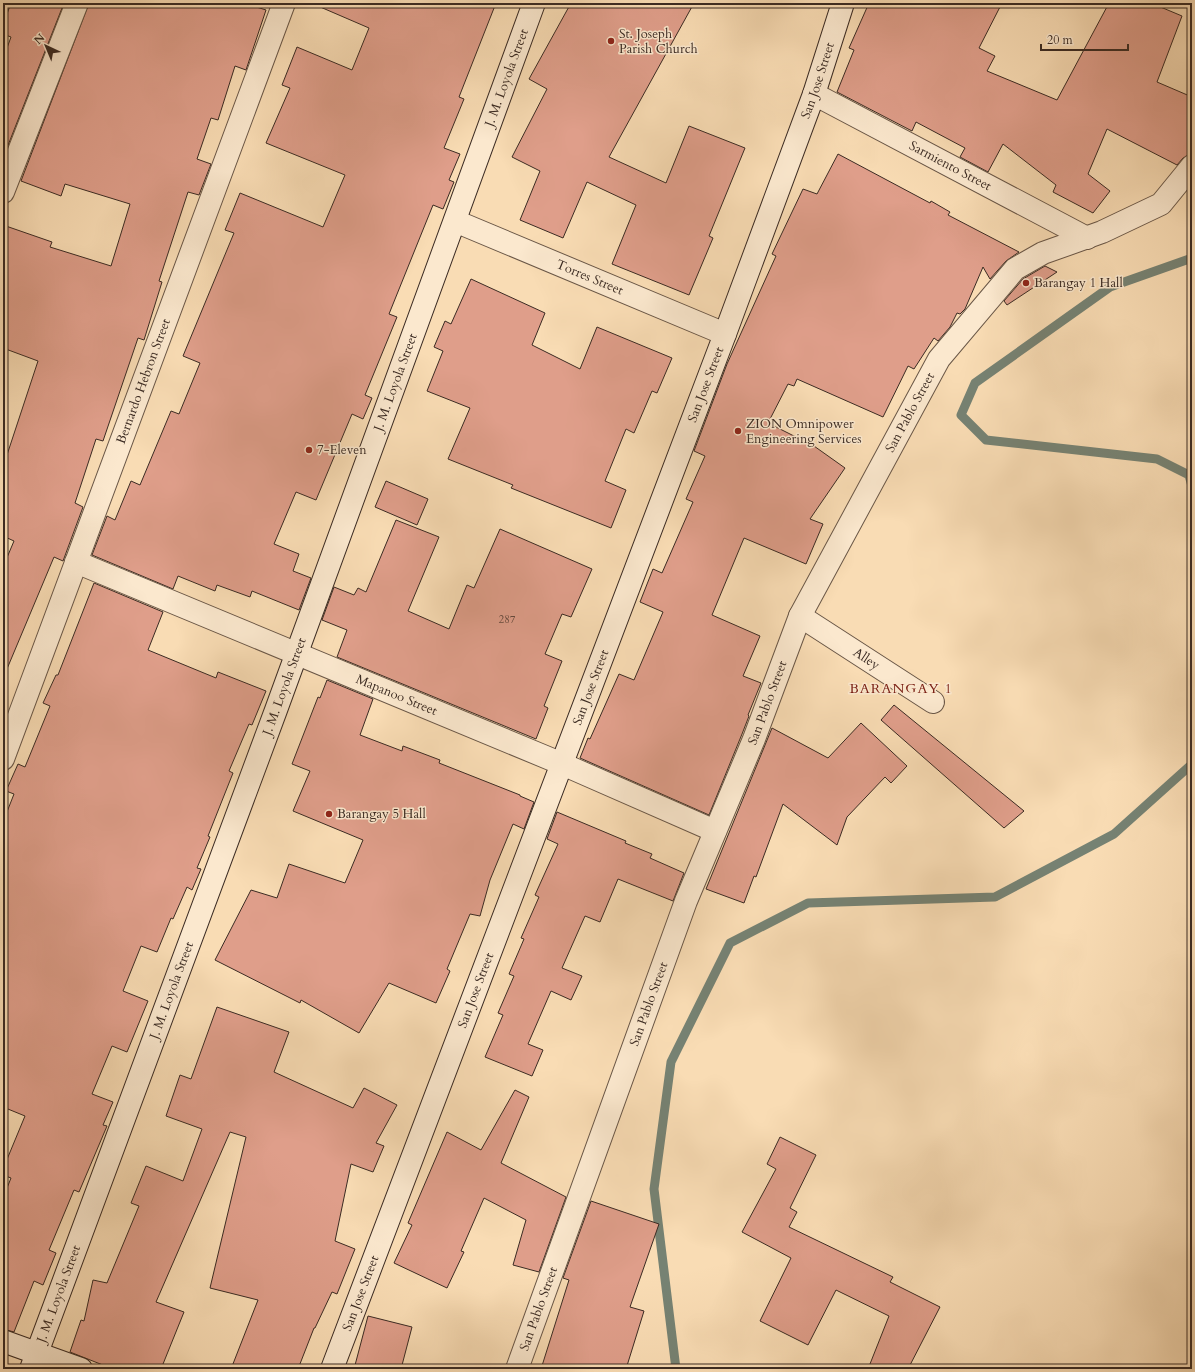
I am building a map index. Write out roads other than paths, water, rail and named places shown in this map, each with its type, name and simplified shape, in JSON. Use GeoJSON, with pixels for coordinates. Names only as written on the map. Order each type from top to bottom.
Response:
{"type":"FeatureCollection","features":[{"type":"Feature","properties":{"kind":"street"},"geometry":{"type":"LineString","coordinates":[[3,192],[77,3]]}},
{"type":"Feature","properties":{"kind":"street","name":"Bernardo Hebron Street"},"geometry":{"type":"LineString","coordinates":[[3,759],[284,3]]}},
{"type":"Feature","properties":{"kind":"street","name":"J. M. Loyola Street"},"geometry":{"type":"LineString","coordinates":[[35,1361],[271,725],[295,654],[534,3]]}},
{"type":"Feature","properties":{"kind":"street","name":"San Jose Street"},"geometry":{"type":"LineString","coordinates":[[332,1369],[814,94],[843,3]]}},
{"type":"Feature","properties":{"kind":"street","name":"Sarmiento Street"},"geometry":{"type":"LineString","coordinates":[[814,94],[1087,238]]}},
{"type":"Feature","properties":{"kind":"street","name":"San Pablo Street"},"geometry":{"type":"LineString","coordinates":[[517,1369],[686,901],[754,739],[800,616],[939,359],[1014,269],[1043,253],[1102,232],[1161,204],[1192,166]]}},
{"type":"Feature","properties":{"kind":"street","name":"Torres Street"},"geometry":{"type":"LineString","coordinates":[[455,221],[724,334]]}},
{"type":"Feature","properties":{"kind":"street","name":"Mapanoo Street"},"geometry":{"type":"LineString","coordinates":[[76,562],[560,763],[715,831]]}},
{"type":"Feature","properties":{"kind":"street","name":"Alley"},"geometry":{"type":"LineString","coordinates":[[800,616],[933,702]]}},
{"type":"Feature","properties":{"kind":"street"},"geometry":{"type":"LineString","coordinates":[[3,1341],[35,1361],[81,1369]]}},
{"type":"Feature","properties":{"kind":"waterway"},"geometry":{"type":"LineString","coordinates":[[1192,258],[1110,287],[975,383],[961,415],[986,440],[1157,459],[1189,475],[1192,486]]}},
{"type":"Feature","properties":{"kind":"waterway"},"geometry":{"type":"LineString","coordinates":[[676,1369],[654,1189],[671,1062],[730,943],[808,903],[995,897],[1114,834],[1192,764]]}},
{"type":"Feature","properties":{"kind":"place","name":"St. Joseph Parish Church"},"geometry":{"type":"Point","coordinates":[611,41]}},
{"type":"Feature","properties":{"kind":"place","name":"Barangay 1 Hall"},"geometry":{"type":"Point","coordinates":[1026,283]}},
{"type":"Feature","properties":{"kind":"place","name":"ZION Omnipower Engineering Services"},"geometry":{"type":"Point","coordinates":[738,431]}},
{"type":"Feature","properties":{"kind":"place","name":"7-Eleven"},"geometry":{"type":"Point","coordinates":[309,450]}},
{"type":"Feature","properties":{"kind":"place","name":"Barangay 5 Hall"},"geometry":{"type":"Point","coordinates":[329,814]}},
{"type":"Feature","properties":{"kind":"district","name":"BARANGAY 1"},"geometry":{"type":"Point","coordinates":[901,688]}}]}
